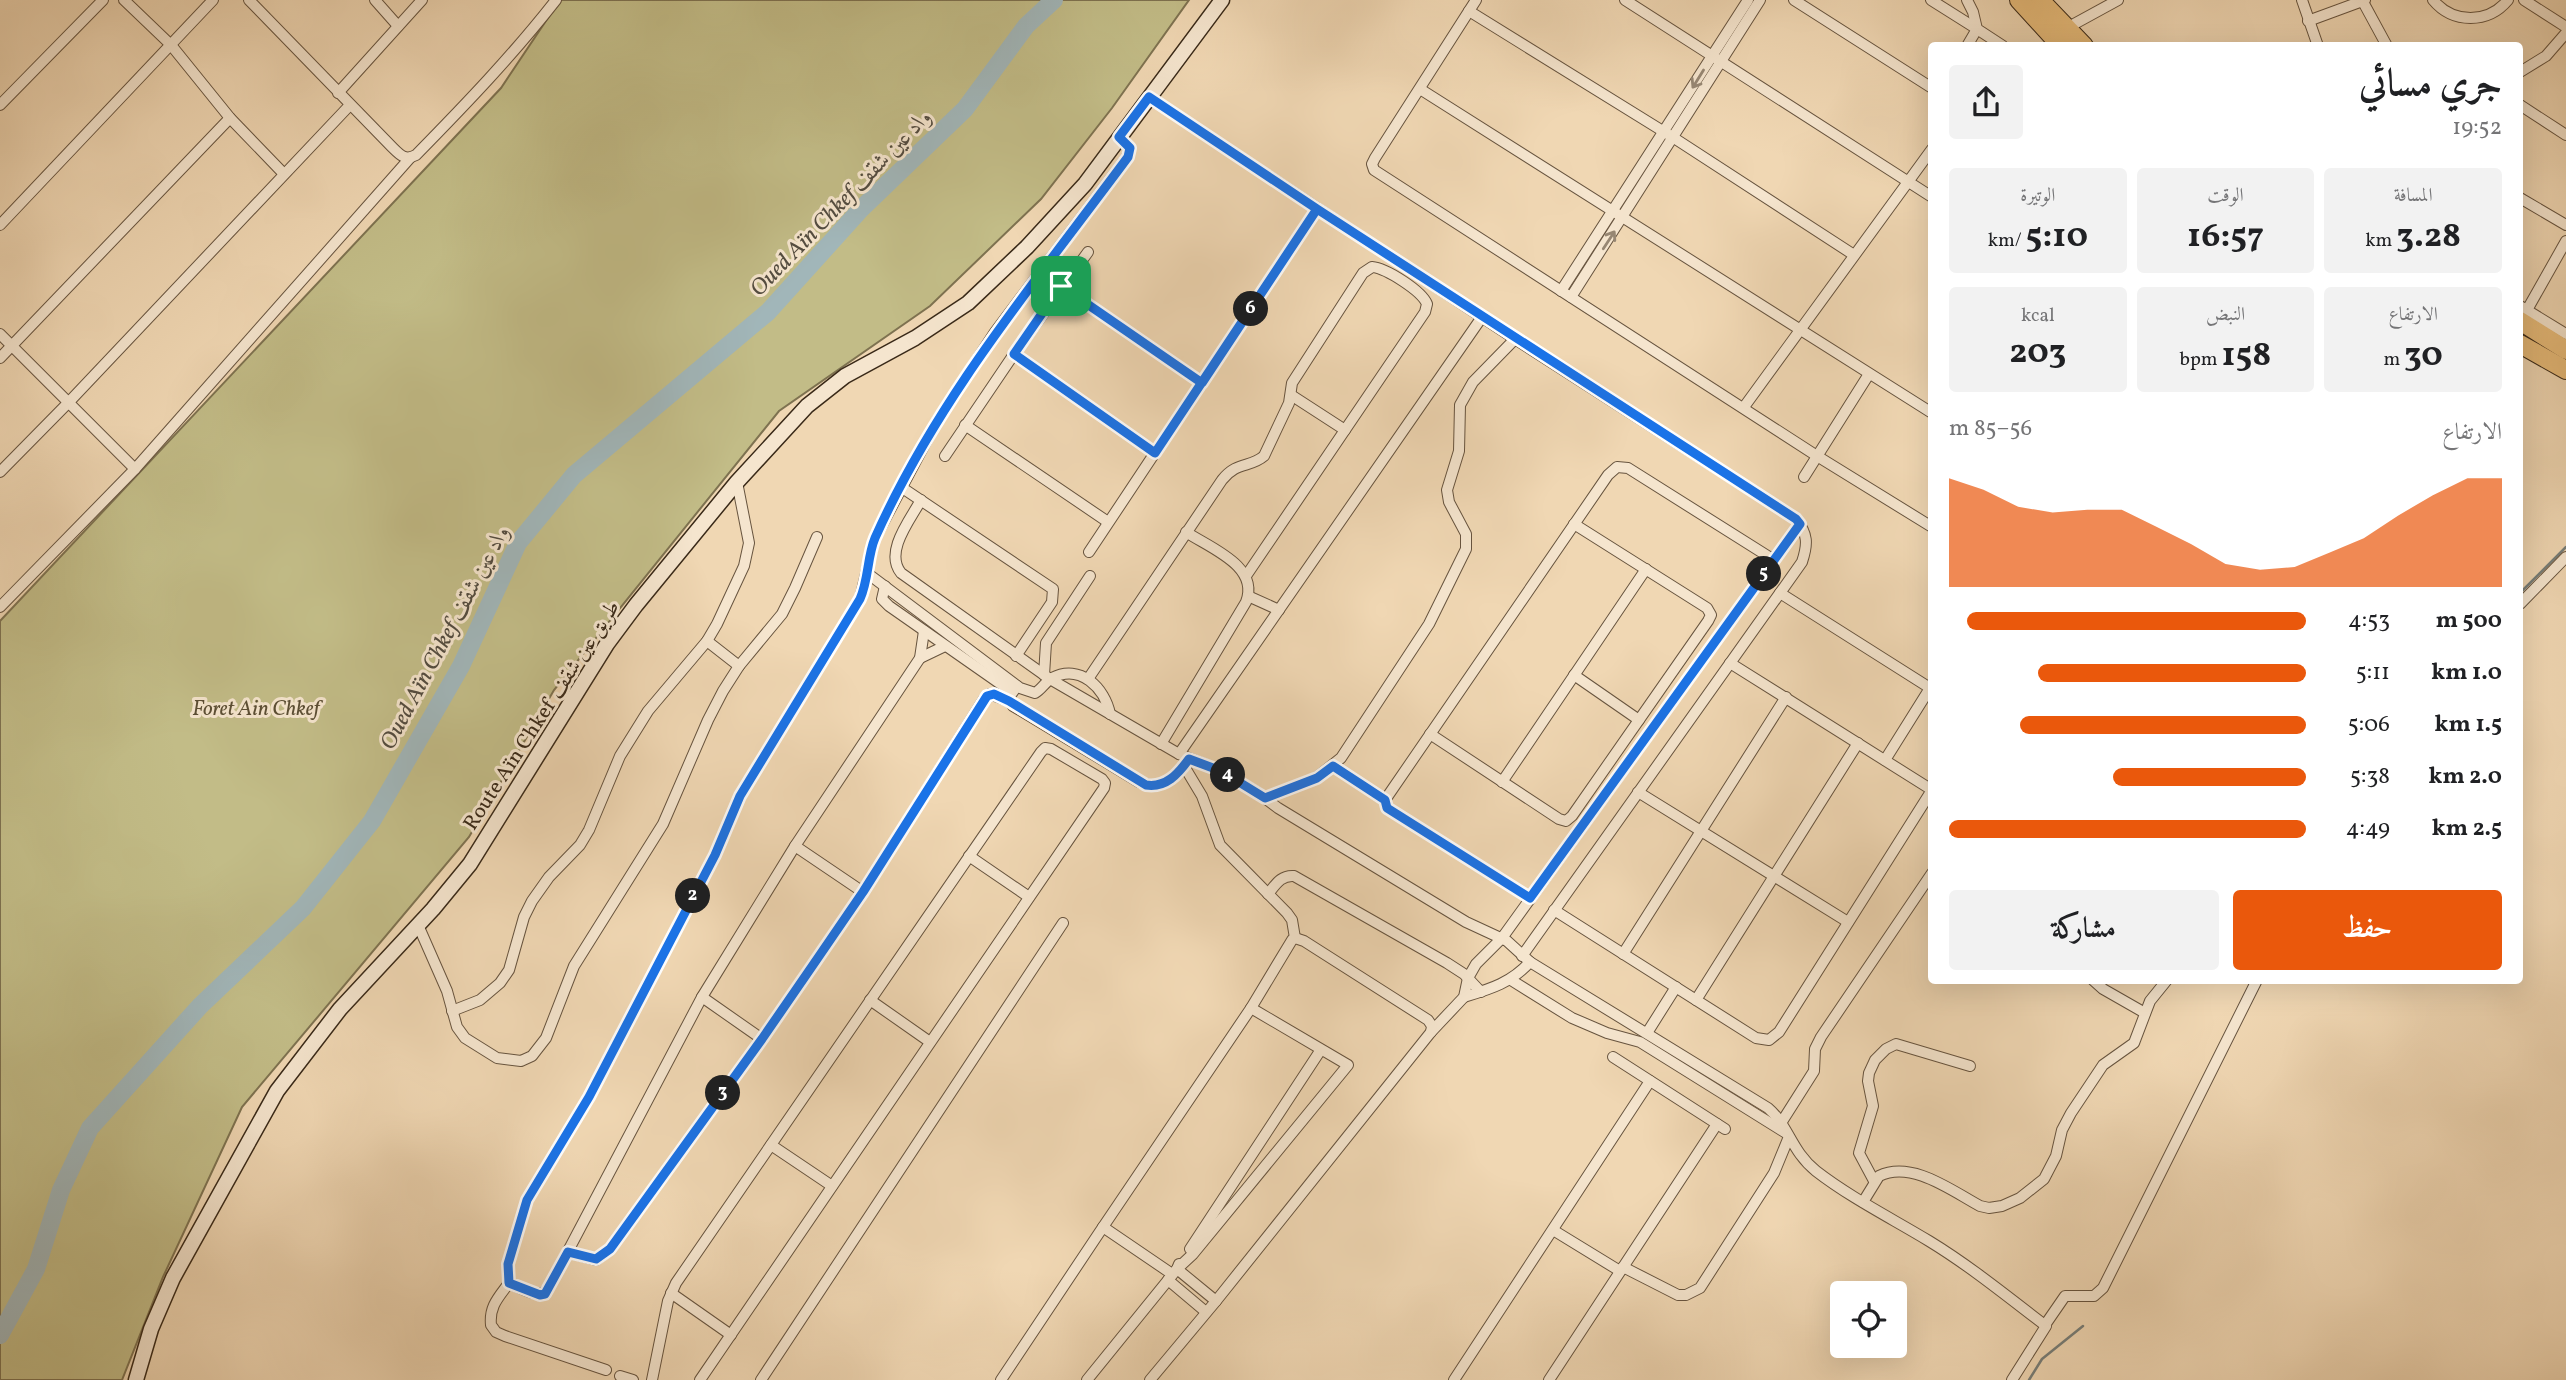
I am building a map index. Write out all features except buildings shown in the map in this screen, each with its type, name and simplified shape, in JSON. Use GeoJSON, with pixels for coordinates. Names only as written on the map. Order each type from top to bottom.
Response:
{"type":"FeatureCollection","features":[{"type":"Feature","properties":{"kind":"highway"},"geometry":{"type":"LineString","coordinates":[[2019,0],[2063,37]]}},
{"type":"Feature","properties":{"kind":"highway"},"geometry":{"type":"LineString","coordinates":[[2040,0],[2063,37]]}},
{"type":"Feature","properties":{"kind":"highway"},"geometry":{"type":"LineString","coordinates":[[2523,313],[2566,350]]}},
{"type":"Feature","properties":{"kind":"highway"},"geometry":{"type":"LineString","coordinates":[[2523,346],[2566,370]]}},
{"type":"Feature","properties":{"kind":"street"},"geometry":{"type":"LineString","coordinates":[[0,106],[103,0]]}},
{"type":"Feature","properties":{"kind":"street"},"geometry":{"type":"LineString","coordinates":[[124,0],[171,45],[230,118],[284,174]]}},
{"type":"Feature","properties":{"kind":"street"},"geometry":{"type":"LineString","coordinates":[[2,220],[213,0]]}},
{"type":"Feature","properties":{"kind":"street"},"geometry":{"type":"LineString","coordinates":[[249,0],[402,157],[410,158]]}},
{"type":"Feature","properties":{"kind":"street"},"geometry":{"type":"LineString","coordinates":[[376,0],[398,26]]}},
{"type":"Feature","properties":{"kind":"street"},"geometry":{"type":"LineString","coordinates":[[338,93],[422,0]]}},
{"type":"Feature","properties":{"kind":"street"},"geometry":{"type":"LineString","coordinates":[[0,607],[135,469],[410,158],[475,95],[556,0]]}},
{"type":"Feature","properties":{"kind":"street","name":"Route Aïn Chkef طريق عين شقف"},"geometry":{"type":"LineString","coordinates":[[136,1380],[151,1329],[173,1278],[271,1102],[340,1009],[418,925],[485,842],[621,625],[737,482],[788,425],[835,384],[942,321],[984,290],[1085,184],[1222,0]]}},
{"type":"Feature","properties":{"kind":"street"},"geometry":{"type":"LineString","coordinates":[[1476,0],[1375,158],[1374,170],[1817,456],[1928,525]]}},
{"type":"Feature","properties":{"kind":"street"},"geometry":{"type":"LineString","coordinates":[[1625,0],[1928,195]]}},
{"type":"Feature","properties":{"kind":"street"},"geometry":{"type":"LineString","coordinates":[[1717,59],[1748,0]]}},
{"type":"Feature","properties":{"kind":"street"},"geometry":{"type":"LineString","coordinates":[[1571,297],[1623,218],[1669,135],[1717,59],[1760,0]]}},
{"type":"Feature","properties":{"kind":"street"},"geometry":{"type":"LineString","coordinates":[[1794,0],[1928,85]]}},
{"type":"Feature","properties":{"kind":"street"},"geometry":{"type":"LineString","coordinates":[[1931,0],[1997,42]]}},
{"type":"Feature","properties":{"kind":"street"},"geometry":{"type":"LineString","coordinates":[[1967,0],[1977,29],[1969,42]]}},
{"type":"Feature","properties":{"kind":"street"},"geometry":{"type":"LineString","coordinates":[[2063,37],[2118,0]]}},
{"type":"Feature","properties":{"kind":"street"},"geometry":{"type":"LineString","coordinates":[[2302,0],[2316,42]]}},
{"type":"Feature","properties":{"kind":"street"},"geometry":{"type":"LineString","coordinates":[[2308,21],[2363,0],[2385,42]]}},
{"type":"Feature","properties":{"kind":"street"},"geometry":{"type":"LineString","coordinates":[[2433,0],[2450,14],[2470,19],[2491,14],[2508,0]]}},
{"type":"Feature","properties":{"kind":"street"},"geometry":{"type":"LineString","coordinates":[[2523,70],[2546,57],[2566,30],[2524,0]]}},
{"type":"Feature","properties":{"kind":"street"},"geometry":{"type":"LineString","coordinates":[[1469,11],[1669,135],[1854,255]]}},
{"type":"Feature","properties":{"kind":"street"},"geometry":{"type":"LineString","coordinates":[[1420,89],[1928,411]]}},
{"type":"Feature","properties":{"kind":"street"},"geometry":{"type":"LineString","coordinates":[[1149,97],[1515,339],[1796,519],[1805,529],[1806,548],[1802,562],[1554,910],[1511,980],[1464,997],[1431,1032],[1150,1380]]}},
{"type":"Feature","properties":{"kind":"street"},"geometry":{"type":"LineString","coordinates":[[0,472],[350,105]]}},
{"type":"Feature","properties":{"kind":"street"},"geometry":{"type":"LineString","coordinates":[[2523,107],[2566,135]]}},
{"type":"Feature","properties":{"kind":"street"},"geometry":{"type":"LineString","coordinates":[[0,358],[230,118]]}},
{"type":"Feature","properties":{"kind":"street"},"geometry":{"type":"LineString","coordinates":[[1561,290],[1669,135]]}},
{"type":"Feature","properties":{"kind":"street"},"geometry":{"type":"LineString","coordinates":[[606,1370],[496,1332],[491,1325],[491,1310],[498,1295],[509,1283],[508,1264],[527,1200],[589,1097],[715,855],[740,796],[860,599],[874,540],[937,421],[995,332],[1128,157],[1130,148],[1119,137]]}},
{"type":"Feature","properties":{"kind":"street"},"geometry":{"type":"LineString","coordinates":[[1744,407],[1928,155]]}},
{"type":"Feature","properties":{"kind":"street"},"geometry":{"type":"LineString","coordinates":[[2523,200],[2566,225]]}},
{"type":"Feature","properties":{"kind":"street"},"geometry":{"type":"LineString","coordinates":[[1089,552],[1317,209]]}},
{"type":"Feature","properties":{"kind":"street"},"geometry":{"type":"LineString","coordinates":[[2523,310],[2566,241]]}},
{"type":"Feature","properties":{"kind":"street"},"geometry":{"type":"LineString","coordinates":[[945,456],[1061,286],[1088,252]]}},
{"type":"Feature","properties":{"kind":"street"},"geometry":{"type":"LineString","coordinates":[[1088,679],[1228,472],[1234,467],[1258,461],[1265,456],[1291,395],[1292,383],[1367,268],[1376,267],[1425,298],[1425,312],[1246,576]]}},
{"type":"Feature","properties":{"kind":"street"},"geometry":{"type":"LineString","coordinates":[[1403,282],[1412,270]]}},
{"type":"Feature","properties":{"kind":"street"},"geometry":{"type":"LineString","coordinates":[[1061,286],[1202,383]]}},
{"type":"Feature","properties":{"kind":"street"},"geometry":{"type":"LineString","coordinates":[[2523,312],[2566,334]]}},
{"type":"Feature","properties":{"kind":"street"},"geometry":{"type":"LineString","coordinates":[[867,573],[1083,748],[1146,785],[1161,785],[1184,760],[1279,610],[1482,317]]}},
{"type":"Feature","properties":{"kind":"street"},"geometry":{"type":"LineString","coordinates":[[0,334],[135,469]]}},
{"type":"Feature","properties":{"kind":"street"},"geometry":{"type":"LineString","coordinates":[[1265,798],[1317,778],[1333,766],[1354,741],[1429,624],[1466,549],[1466,534],[1449,502],[1447,490],[1459,451],[1460,405],[1473,382],[1515,339]]}},
{"type":"Feature","properties":{"kind":"street"},"geometry":{"type":"LineString","coordinates":[[1014,354],[1155,453]]}},
{"type":"Feature","properties":{"kind":"street"},"geometry":{"type":"LineString","coordinates":[[1804,477],[1869,374]]}},
{"type":"Feature","properties":{"kind":"street"},"geometry":{"type":"LineString","coordinates":[[1291,395],[1345,430]]}},
{"type":"Feature","properties":{"kind":"street"},"geometry":{"type":"LineString","coordinates":[[965,425],[1108,522]]}},
{"type":"Feature","properties":{"kind":"street"},"geometry":{"type":"LineString","coordinates":[[1385,800],[1612,470],[1623,466],[1774,560]]}},
{"type":"Feature","properties":{"kind":"street"},"geometry":{"type":"LineString","coordinates":[[452,1011],[480,1000],[500,983],[509,970],[524,917],[532,901],[549,877],[580,845],[633,734],[669,684],[707,641],[732,595],[744,566],[749,542],[737,482]]}},
{"type":"Feature","properties":{"kind":"street"},"geometry":{"type":"LineString","coordinates":[[901,487],[1053,589],[1052,602],[1016,656]]}},
{"type":"Feature","properties":{"kind":"street"},"geometry":{"type":"LineString","coordinates":[[920,500],[894,553],[898,568],[1016,656],[1184,760],[1221,771],[1466,922],[1502,938],[1526,959],[1758,1101],[1777,1116],[1798,1153],[1814,1169],[1932,1243],[2045,1325]]}},
{"type":"Feature","properties":{"kind":"street"},"geometry":{"type":"LineString","coordinates":[[1430,734],[1566,821],[1711,615],[1707,608],[1574,524]]}},
{"type":"Feature","properties":{"kind":"street"},"geometry":{"type":"LineString","coordinates":[[1464,997],[1468,978],[1482,956],[1502,938],[1800,524]]}},
{"type":"Feature","properties":{"kind":"street"},"geometry":{"type":"LineString","coordinates":[[1161,744],[1248,596],[1246,576],[1237,565],[1186,532]]}},
{"type":"Feature","properties":{"kind":"street"},"geometry":{"type":"LineString","coordinates":[[418,925],[440,972],[457,1027],[465,1038],[497,1058],[521,1061],[532,1056],[540,1048],[574,966],[663,824],[708,720],[739,666],[782,614],[796,589],[817,537]]}},
{"type":"Feature","properties":{"kind":"street"},"geometry":{"type":"LineString","coordinates":[[2523,601],[2566,557]]}},
{"type":"Feature","properties":{"kind":"street"},"geometry":{"type":"LineString","coordinates":[[1502,782],[1646,569]]}},
{"type":"Feature","properties":{"kind":"street"},"geometry":{"type":"LineString","coordinates":[[568,1252],[596,1259],[605,1254],[762,1039],[863,892],[984,699],[994,694],[1035,693],[1047,677],[1046,643],[1090,576]]}},
{"type":"Feature","properties":{"kind":"street"},"geometry":{"type":"LineString","coordinates":[[885,586],[882,599],[885,602],[1013,693]]}},
{"type":"Feature","properties":{"kind":"street"},"geometry":{"type":"LineString","coordinates":[[1780,593],[1928,685]]}},
{"type":"Feature","properties":{"kind":"street"},"geometry":{"type":"LineString","coordinates":[[1248,596],[1279,610]]}},
{"type":"Feature","properties":{"kind":"street"},"geometry":{"type":"LineString","coordinates":[[509,1283],[540,1295],[545,1294],[702,997],[795,846],[920,658],[924,631]]}},
{"type":"Feature","properties":{"kind":"street"},"geometry":{"type":"LineString","coordinates":[[707,641],[739,666]]}},
{"type":"Feature","properties":{"kind":"street"},"geometry":{"type":"LineString","coordinates":[[920,658],[945,646]]}},
{"type":"Feature","properties":{"kind":"street"},"geometry":{"type":"LineString","coordinates":[[1730,663],[1928,787]]}},
{"type":"Feature","properties":{"kind":"street"},"geometry":{"type":"LineString","coordinates":[[1047,677],[1073,674],[1088,679],[1103,692],[1110,714]]}},
{"type":"Feature","properties":{"kind":"street"},"geometry":{"type":"LineString","coordinates":[[1574,675],[1639,720]]}},
{"type":"Feature","properties":{"kind":"street"},"geometry":{"type":"LineString","coordinates":[[1885,760],[1928,692]]}},
{"type":"Feature","properties":{"kind":"street"},"geometry":{"type":"LineString","coordinates":[[1623,954],[1786,698]]}},
{"type":"Feature","properties":{"kind":"street"},"geometry":{"type":"LineString","coordinates":[[1696,1000],[1858,743]]}},
{"type":"Feature","properties":{"kind":"street"},"geometry":{"type":"LineString","coordinates":[[1074,763],[1083,748]]}},
{"type":"Feature","properties":{"kind":"street"},"geometry":{"type":"LineString","coordinates":[[652,1380],[671,1293],[1042,750],[1051,749],[1102,779],[1105,785],[700,1380]]}},
{"type":"Feature","properties":{"kind":"street"},"geometry":{"type":"LineString","coordinates":[[1001,1380],[1251,1008],[1295,938],[1292,919],[1220,845],[1202,796],[1184,760]]}},
{"type":"Feature","properties":{"kind":"street"},"geometry":{"type":"LineString","coordinates":[[1333,766],[1385,800],[1387,808],[1530,898]]}},
{"type":"Feature","properties":{"kind":"street"},"geometry":{"type":"LineString","coordinates":[[1638,792],[1848,922]]}},
{"type":"Feature","properties":{"kind":"street"},"geometry":{"type":"LineString","coordinates":[[1554,910],[1756,1038],[1769,1040],[1779,1032],[1928,796]]}},
{"type":"Feature","properties":{"kind":"street"},"geometry":{"type":"LineString","coordinates":[[795,846],[863,892]]}},
{"type":"Feature","properties":{"kind":"street"},"geometry":{"type":"LineString","coordinates":[[969,856],[1029,897]]}},
{"type":"Feature","properties":{"kind":"street"},"geometry":{"type":"LineString","coordinates":[[1268,894],[1278,881],[1294,876],[1441,959],[1468,978],[1481,992]]}},
{"type":"Feature","properties":{"kind":"street"},"geometry":{"type":"LineString","coordinates":[[1553,1230],[1622,1269],[1678,1295],[1686,1295],[1700,1288],[1774,1173],[1785,1132],[1814,1072],[1815,1049],[1821,1037],[1928,879]]}},
{"type":"Feature","properties":{"kind":"street"},"geometry":{"type":"LineString","coordinates":[[761,1380],[1063,923]]}},
{"type":"Feature","properties":{"kind":"street"},"geometry":{"type":"LineString","coordinates":[[1295,938],[1304,941],[1428,1020],[1432,1026],[1431,1032]]}},
{"type":"Feature","properties":{"kind":"street"},"geometry":{"type":"LineString","coordinates":[[1511,980],[1572,1018],[1607,1033],[1640,1042],[1785,1132]]}},
{"type":"Feature","properties":{"kind":"street"},"geometry":{"type":"LineString","coordinates":[[2097,984],[2145,1013]]}},
{"type":"Feature","properties":{"kind":"street"},"geometry":{"type":"LineString","coordinates":[[1863,1202],[1879,1176],[1895,1171],[1931,1179],[1980,1206],[1989,1208],[2020,1198],[2044,1179],[2056,1156],[2062,1130],[2071,1113],[2103,1065],[2134,1043],[2150,1001],[2164,984]]}},
{"type":"Feature","properties":{"kind":"street"},"geometry":{"type":"LineString","coordinates":[[2012,1380],[2065,1296],[2094,1296],[2103,1288],[2255,984]]}},
{"type":"Feature","properties":{"kind":"street"},"geometry":{"type":"LineString","coordinates":[[1647,1033],[1676,987]]}},
{"type":"Feature","properties":{"kind":"street"},"geometry":{"type":"LineString","coordinates":[[702,997],[762,1039]]}},
{"type":"Feature","properties":{"kind":"street"},"geometry":{"type":"LineString","coordinates":[[870,1000],[930,1042]]}},
{"type":"Feature","properties":{"kind":"street"},"geometry":{"type":"LineString","coordinates":[[1172,1274],[1193,1254],[1348,1065],[1320,1051],[1251,1008]]}},
{"type":"Feature","properties":{"kind":"street"},"geometry":{"type":"LineString","coordinates":[[1874,1181],[1858,1153],[1873,1106],[1868,1081],[1875,1060],[1896,1044],[1970,1066]]}},
{"type":"Feature","properties":{"kind":"street"},"geometry":{"type":"LineString","coordinates":[[1087,1380],[1172,1274],[1320,1051]]}},
{"type":"Feature","properties":{"kind":"street"},"geometry":{"type":"LineString","coordinates":[[1549,1380],[1721,1126],[1613,1057]]}},
{"type":"Feature","properties":{"kind":"street"},"geometry":{"type":"LineString","coordinates":[[1458,1378],[1650,1081]]}},
{"type":"Feature","properties":{"kind":"street"},"geometry":{"type":"LineString","coordinates":[[771,1145],[832,1186]]}},
{"type":"Feature","properties":{"kind":"street"},"geometry":{"type":"LineString","coordinates":[[1103,1227],[1216,1300]]}},
{"type":"Feature","properties":{"kind":"street"},"geometry":{"type":"LineString","coordinates":[[1172,1274],[1206,1312]]}},
{"type":"Feature","properties":{"kind":"street"},"geometry":{"type":"LineString","coordinates":[[671,1293],[732,1335]]}},
{"type":"Feature","properties":{"kind":"street"},"geometry":{"type":"LineString","coordinates":[[620,1376],[633,1380]]}},
{"type":"Feature","properties":{"kind":"green space","name":"Foret Ain Chkef"},"geometry":{"type":"Polygon","coordinates":[[[560,0],[1189,0],[1112,108],[1041,199],[930,306],[779,411],[554,690],[469,837],[242,1107],[163,1277],[122,1380],[0,1380],[0,621],[501,88],[560,0]]]}},
{"type":"Feature","properties":{"kind":"waterway","name":"Oued Aïn Chkef واد عين شقف"},"geometry":{"type":"LineString","coordinates":[[0,1335],[36,1269],[61,1190],[90,1128],[200,1006],[303,908],[372,821],[461,666],[518,543],[574,475],[768,312],[861,209],[965,109],[1026,26],[1054,0]]}},
{"type":"Feature","properties":{"kind":"waterway"},"geometry":{"type":"LineString","coordinates":[[2523,590],[2566,547]]}},
{"type":"Feature","properties":{"kind":"waterway"},"geometry":{"type":"LineString","coordinates":[[2029,1380],[2042,1359],[2083,1326]]}},
{"type":"Feature","properties":{"kind":"route"},"geometry":{"type":"LineString","coordinates":[[1061,286],[1014,354],[1155,453],[1202,383],[1259,296],[1317,209],[1800,524],[1530,898],[1387,808],[1385,800],[1333,766],[1317,778],[1265,798],[1221,771],[1189,759],[1172,779],[1161,785],[1146,785],[1016,708],[1009,701],[990,694],[984,699],[863,892],[762,1039],[610,1249],[596,1259],[568,1252],[545,1294],[540,1295],[509,1283],[508,1264],[527,1200],[589,1097],[715,855],[740,796],[860,599],[872,546],[937,421],[995,332],[1128,157],[1130,148],[1119,137],[1149,97],[1317,209],[1202,383],[1061,286]]}}]}
